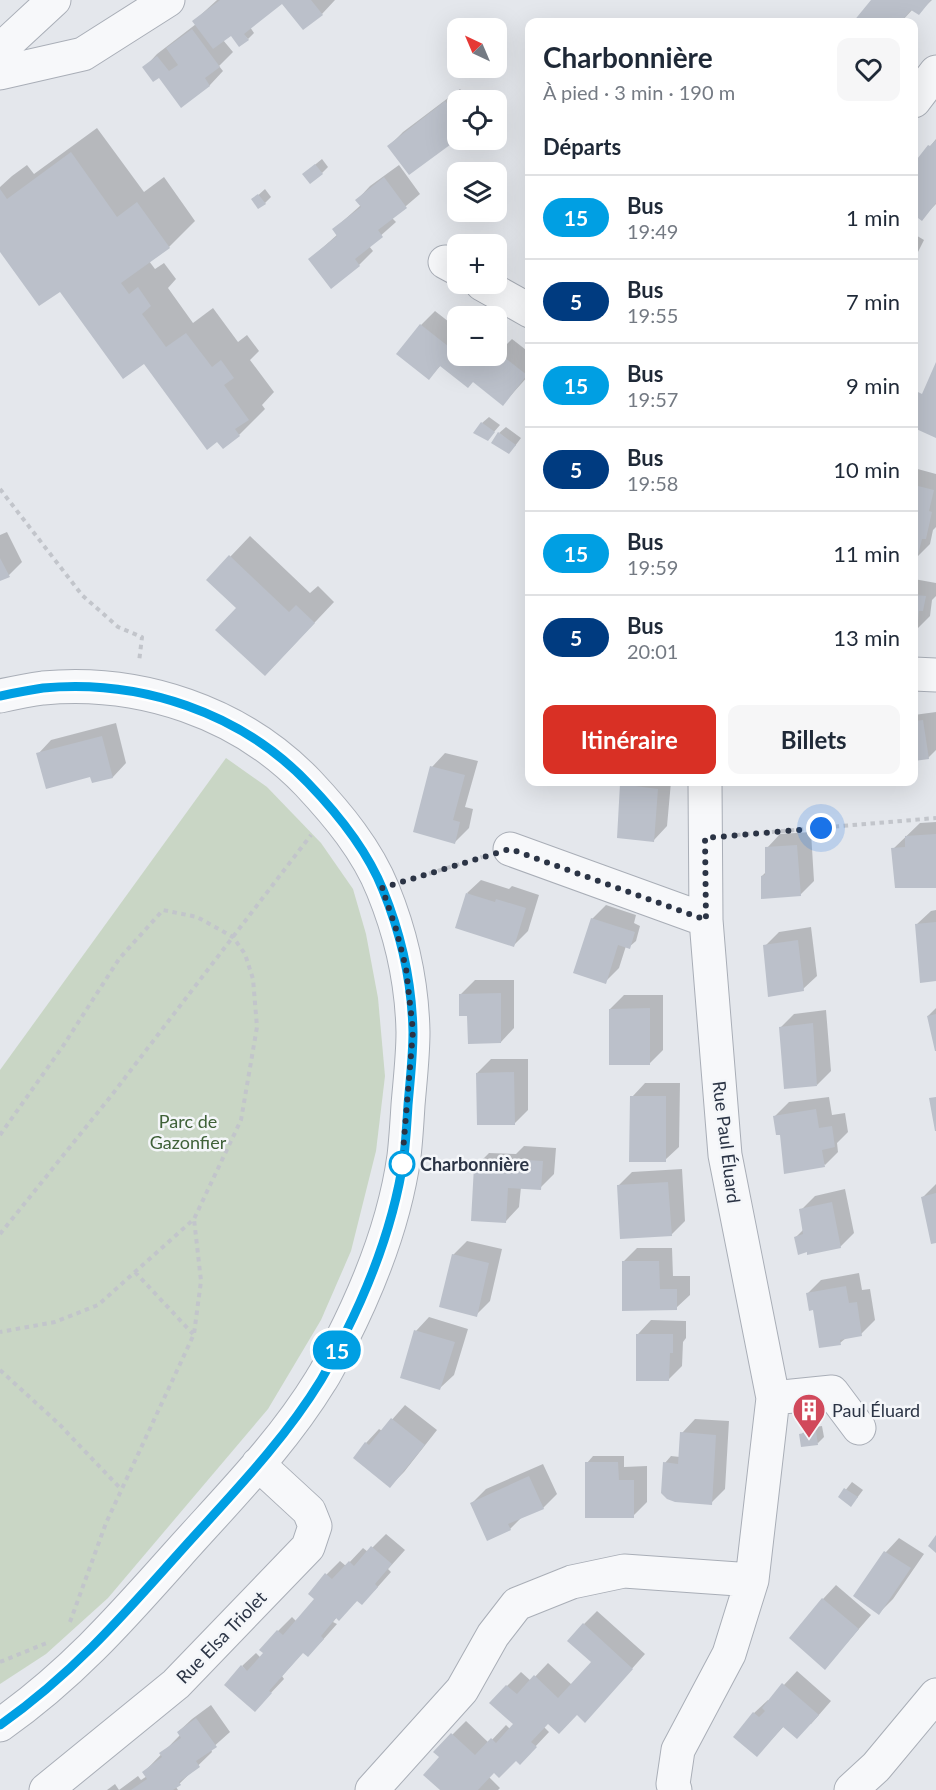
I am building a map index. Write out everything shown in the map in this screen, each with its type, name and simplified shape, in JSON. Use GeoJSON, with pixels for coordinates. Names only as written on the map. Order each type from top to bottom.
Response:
{"type":"FeatureCollection","features":[{"type":"Feature","properties":{"kind":"street"},"geometry":{"type":"LineString","coordinates":[[0,50],[54,0]]}},
{"type":"Feature","properties":{"kind":"street"},"geometry":{"type":"LineString","coordinates":[[0,73],[83,54],[168,0]]}},
{"type":"Feature","properties":{"kind":"street"},"geometry":{"type":"LineString","coordinates":[[918,96],[936,72]]}},
{"type":"Feature","properties":{"kind":"street"},"geometry":{"type":"LineString","coordinates":[[500,294],[525,308]]}},
{"type":"Feature","properties":{"kind":"street"},"geometry":{"type":"LineString","coordinates":[[918,674],[936,675]]}},
{"type":"Feature","properties":{"kind":"street"},"geometry":{"type":"LineString","coordinates":[[0,696],[42,688],[90,687],[160,696],[231,725],[269,748],[331,807],[359,846],[382,888],[406,968],[413,1031],[404,1156],[390,1224],[364,1296],[322,1378],[287,1430],[85,1656],[35,1701],[0,1725]]}},
{"type":"Feature","properties":{"kind":"street","name":"Rue Paul Éluard"},"geometry":{"type":"LineString","coordinates":[[675,1790],[673,1784],[678,1750],[729,1654],[752,1580],[773,1398],[725,1155],[706,920],[705,786]]}},
{"type":"Feature","properties":{"kind":"street"},"geometry":{"type":"LineString","coordinates":[[510,849],[706,920]]}},
{"type":"Feature","properties":{"kind":"street"},"geometry":{"type":"LineString","coordinates":[[773,1398],[832,1392],[859,1428]]}},
{"type":"Feature","properties":{"kind":"street","name":"Rue Elsa Triolet"},"geometry":{"type":"LineString","coordinates":[[46,1790],[176,1684],[308,1547],[315,1526],[309,1511],[258,1464]]}},
{"type":"Feature","properties":{"kind":"street"},"geometry":{"type":"LineString","coordinates":[[372,1790],[462,1690],[493,1635],[517,1604],[572,1582],[624,1571],[752,1580]]}},
{"type":"Feature","properties":{"kind":"street"},"geometry":{"type":"LineString","coordinates":[[851,1790],[876,1767],[936,1695]]}},
{"type":"Feature","properties":{"kind":"path"},"geometry":{"type":"LineString","coordinates":[[0,489],[82,595],[118,627],[142,637],[135,692]]}},
{"type":"Feature","properties":{"kind":"path"},"geometry":{"type":"LineString","coordinates":[[705,838],[936,818]]}},
{"type":"Feature","properties":{"kind":"path"},"geometry":{"type":"LineString","coordinates":[[0,1234],[111,1096],[309,838]]}},
{"type":"Feature","properties":{"kind":"path"},"geometry":{"type":"LineString","coordinates":[[382,888],[510,849]]}},
{"type":"Feature","properties":{"kind":"path"},"geometry":{"type":"LineString","coordinates":[[0,1135],[63,1046],[119,959],[163,910],[197,917],[233,936],[245,954],[253,979],[257,1027],[241,1120],[194,1219],[98,1305],[55,1322],[0,1332]]}},
{"type":"Feature","properties":{"kind":"path"},"geometry":{"type":"LineString","coordinates":[[69,1625],[120,1489],[194,1334],[201,1281],[194,1219]]}},
{"type":"Feature","properties":{"kind":"path"},"geometry":{"type":"LineString","coordinates":[[135,1272],[194,1334]]}},
{"type":"Feature","properties":{"kind":"path"},"geometry":{"type":"LineString","coordinates":[[0,1370],[59,1424],[120,1489]]}},
{"type":"Feature","properties":{"kind":"path"},"geometry":{"type":"LineString","coordinates":[[0,1662],[57,1639]]}},
{"type":"Feature","properties":{"kind":"green space","name":"Parc de Gazonfier"},"geometry":{"type":"Polygon","coordinates":[[[226,758],[267,787],[321,843],[353,889],[366,934],[378,998],[385,1076],[376,1151],[351,1251],[321,1320],[268,1409],[108,1598],[46,1654],[0,1684],[0,1070],[226,758]]]}},
{"type":"Feature","properties":{"kind":"building"},"geometry":{"type":"Polygon","coordinates":[[[220,0],[311,0],[323,15],[303,30],[282,4],[244,34],[249,40],[239,47],[231,36],[213,49],[192,21],[220,0]]]}},
{"type":"Feature","properties":{"kind":"building"},"geometry":{"type":"Polygon","coordinates":[[[871,0],[931,0],[919,15],[911,10],[904,18],[856,18],[871,0]]]}},
{"type":"Feature","properties":{"kind":"building"},"geometry":{"type":"Polygon","coordinates":[[[192,29],[220,67],[205,78],[210,86],[181,108],[159,78],[153,82],[142,67],[157,56],[169,71],[178,65],[166,48],[192,29]]]}},
{"type":"Feature","properties":{"kind":"building"},"geometry":{"type":"Polygon","coordinates":[[[445,101],[447,103],[447,147],[409,175],[387,146],[445,101]]]}},
{"type":"Feature","properties":{"kind":"building"},"geometry":{"type":"Polygon","coordinates":[[[936,140],[936,203],[922,221],[918,218],[918,158],[928,145],[930,146],[936,140]]]}},
{"type":"Feature","properties":{"kind":"building"},"geometry":{"type":"Polygon","coordinates":[[[71,152],[117,217],[137,202],[170,248],[121,283],[129,294],[138,287],[151,306],[142,314],[166,347],[186,333],[212,367],[221,360],[234,378],[224,385],[249,420],[235,429],[240,436],[223,449],[217,442],[207,450],[144,364],[123,379],[60,292],[39,306],[0,252],[0,189],[7,199],[71,152]]]}},
{"type":"Feature","properties":{"kind":"building"},"geometry":{"type":"Polygon","coordinates":[[[315,164],[323,174],[310,184],[302,174],[315,164]]]}},
{"type":"Feature","properties":{"kind":"building"},"geometry":{"type":"Polygon","coordinates":[[[384,177],[407,208],[378,230],[383,237],[355,259],[360,266],[331,289],[308,259],[337,236],[332,229],[361,207],[355,200],[384,177]]]}},
{"type":"Feature","properties":{"kind":"building"},"geometry":{"type":"Polygon","coordinates":[[[258,194],[266,204],[258,209],[251,199],[258,194]]]}},
{"type":"Feature","properties":{"kind":"building"},"geometry":{"type":"Polygon","coordinates":[[[420,324],[447,345],[447,366],[507,366],[507,360],[525,373],[525,378],[503,406],[473,382],[468,388],[440,366],[429,380],[396,354],[420,324]]]}},
{"type":"Feature","properties":{"kind":"building"},"geometry":{"type":"Polygon","coordinates":[[[936,362],[936,438],[918,430],[918,392],[922,394],[936,362]]]}},
{"type":"Feature","properties":{"kind":"building"},"geometry":{"type":"Polygon","coordinates":[[[481,422],[495,432],[488,441],[473,433],[481,422]]]}},
{"type":"Feature","properties":{"kind":"building"},"geometry":{"type":"Polygon","coordinates":[[[498,432],[516,445],[509,454],[491,443],[498,432]]]}},
{"type":"Feature","properties":{"kind":"building"},"geometry":{"type":"Polygon","coordinates":[[[918,486],[934,490],[926,539],[922,539],[918,555],[918,486]]]}},
{"type":"Feature","properties":{"kind":"building"},"geometry":{"type":"Polygon","coordinates":[[[229,555],[289,612],[296,605],[315,623],[265,676],[215,630],[236,608],[206,580],[229,555]]]}},
{"type":"Feature","properties":{"kind":"building"},"geometry":{"type":"Polygon","coordinates":[[[0,558],[10,577],[0,581],[0,558]]]}},
{"type":"Feature","properties":{"kind":"building"},"geometry":{"type":"Polygon","coordinates":[[[918,595],[926,596],[923,611],[919,611],[918,622],[918,595]]]}},
{"type":"Feature","properties":{"kind":"building"},"geometry":{"type":"Polygon","coordinates":[[[923,720],[929,759],[918,760],[918,721],[923,720]]]}},
{"type":"Feature","properties":{"kind":"building"},"geometry":{"type":"Polygon","coordinates":[[[102,736],[113,778],[92,783],[90,777],[46,789],[36,753],[102,736]]]}},
{"type":"Feature","properties":{"kind":"building"},"geometry":{"type":"Polygon","coordinates":[[[430,766],[465,775],[453,820],[460,822],[455,844],[413,832],[430,766]]]}},
{"type":"Feature","properties":{"kind":"building"},"geometry":{"type":"Polygon","coordinates":[[[620,786],[658,789],[654,842],[617,838],[620,786]]]}},
{"type":"Feature","properties":{"kind":"building"},"geometry":{"type":"Polygon","coordinates":[[[936,834],[936,888],[895,888],[891,848],[905,847],[905,836],[936,834]]]}},
{"type":"Feature","properties":{"kind":"building"},"geometry":{"type":"Polygon","coordinates":[[[797,845],[801,896],[761,899],[761,876],[765,875],[765,847],[797,845]]]}},
{"type":"Feature","properties":{"kind":"building"},"geometry":{"type":"Polygon","coordinates":[[[466,893],[526,908],[514,947],[455,928],[466,893]]]}},
{"type":"Feature","properties":{"kind":"building"},"geometry":{"type":"Polygon","coordinates":[[[591,918],[635,932],[630,949],[618,945],[606,984],[573,973],[591,918]]]}},
{"type":"Feature","properties":{"kind":"building"},"geometry":{"type":"Polygon","coordinates":[[[936,922],[936,981],[920,983],[915,924],[936,922]]]}},
{"type":"Feature","properties":{"kind":"building"},"geometry":{"type":"Polygon","coordinates":[[[798,940],[804,991],[768,997],[763,945],[798,940]]]}},
{"type":"Feature","properties":{"kind":"building"},"geometry":{"type":"Polygon","coordinates":[[[501,993],[501,1043],[468,1044],[467,1016],[459,1016],[459,994],[501,993]]]}},
{"type":"Feature","properties":{"kind":"building"},"geometry":{"type":"Polygon","coordinates":[[[650,1008],[650,1065],[609,1065],[609,1009],[650,1008]]]}},
{"type":"Feature","properties":{"kind":"building"},"geometry":{"type":"Polygon","coordinates":[[[936,1014],[936,1051],[935,1051],[927,1016],[936,1014]]]}},
{"type":"Feature","properties":{"kind":"building"},"geometry":{"type":"Polygon","coordinates":[[[813,1023],[817,1086],[784,1089],[779,1027],[813,1023]]]}},
{"type":"Feature","properties":{"kind":"building"},"geometry":{"type":"Polygon","coordinates":[[[514,1072],[515,1125],[477,1125],[476,1073],[514,1072]]]}},
{"type":"Feature","properties":{"kind":"building"},"geometry":{"type":"Polygon","coordinates":[[[630,1096],[666,1096],[666,1162],[629,1162],[630,1096]]]}},
{"type":"Feature","properties":{"kind":"building"},"geometry":{"type":"Polygon","coordinates":[[[936,1097],[936,1131],[935,1131],[929,1098],[936,1097]]]}},
{"type":"Feature","properties":{"kind":"building"},"geometry":{"type":"Polygon","coordinates":[[[816,1109],[819,1128],[832,1126],[835,1147],[822,1150],[825,1167],[784,1174],[780,1135],[776,1135],[773,1116],[816,1109]]]}},
{"type":"Feature","properties":{"kind":"building"},"geometry":{"type":"Polygon","coordinates":[[[509,1159],[543,1161],[541,1190],[508,1188],[506,1223],[471,1221],[474,1166],[508,1168],[509,1159]]]}},
{"type":"Feature","properties":{"kind":"building"},"geometry":{"type":"Polygon","coordinates":[[[668,1182],[672,1236],[620,1239],[617,1185],[668,1182]]]}},
{"type":"Feature","properties":{"kind":"building"},"geometry":{"type":"Polygon","coordinates":[[[936,1193],[936,1243],[931,1244],[921,1197],[936,1193]]]}},
{"type":"Feature","properties":{"kind":"building"},"geometry":{"type":"Polygon","coordinates":[[[832,1202],[841,1248],[798,1255],[794,1237],[803,1234],[799,1209],[832,1202]]]}},
{"type":"Feature","properties":{"kind":"building"},"geometry":{"type":"Polygon","coordinates":[[[452,1254],[489,1263],[477,1317],[439,1307],[452,1254]]]}},
{"type":"Feature","properties":{"kind":"building"},"geometry":{"type":"Polygon","coordinates":[[[622,1261],[659,1261],[660,1289],[677,1289],[677,1310],[622,1311],[622,1261]]]}},
{"type":"Feature","properties":{"kind":"building"},"geometry":{"type":"Polygon","coordinates":[[[846,1286],[849,1303],[857,1302],[862,1336],[840,1340],[841,1345],[819,1348],[813,1310],[809,1311],[806,1293],[846,1286]]]}},
{"type":"Feature","properties":{"kind":"building"},"geometry":{"type":"Polygon","coordinates":[[[414,1330],[455,1342],[440,1390],[400,1378],[414,1330]]]}},
{"type":"Feature","properties":{"kind":"building"},"geometry":{"type":"Polygon","coordinates":[[[636,1334],[673,1334],[669,1381],[636,1381],[636,1334]]]}},
{"type":"Feature","properties":{"kind":"building"},"geometry":{"type":"Polygon","coordinates":[[[391,1418],[425,1445],[390,1488],[353,1458],[365,1442],[369,1445],[391,1418]]]}},
{"type":"Feature","properties":{"kind":"building","name":"Paul Éluard"},"geometry":{"type":"Polygon","coordinates":[[[816,1431],[818,1445],[801,1447],[799,1434],[816,1431]]]}},
{"type":"Feature","properties":{"kind":"building"},"geometry":{"type":"Polygon","coordinates":[[[680,1432],[716,1435],[712,1505],[675,1502],[667,1499],[661,1493],[663,1462],[678,1464],[680,1432]]]}},
{"type":"Feature","properties":{"kind":"building"},"geometry":{"type":"Polygon","coordinates":[[[585,1462],[618,1462],[619,1480],[634,1480],[634,1518],[585,1518],[585,1462]]]}},
{"type":"Feature","properties":{"kind":"building"},"geometry":{"type":"Polygon","coordinates":[[[529,1476],[544,1509],[508,1524],[511,1530],[487,1541],[470,1503],[529,1476]]]}},
{"type":"Feature","properties":{"kind":"building"},"geometry":{"type":"Polygon","coordinates":[[[844,1488],[858,1497],[851,1507],[838,1497],[844,1488]]]}},
{"type":"Feature","properties":{"kind":"building"},"geometry":{"type":"Polygon","coordinates":[[[936,1535],[936,1553],[928,1546],[936,1535]]]}},
{"type":"Feature","properties":{"kind":"building"},"geometry":{"type":"Polygon","coordinates":[[[371,1546],[392,1564],[375,1584],[378,1587],[362,1605],[357,1601],[339,1621],[336,1618],[321,1636],[324,1639],[308,1657],[303,1653],[269,1691],[272,1693],[255,1712],[224,1685],[241,1665],[247,1671],[263,1653],[259,1650],[277,1630],[283,1635],[314,1599],[308,1594],[325,1573],[332,1579],[349,1561],[354,1566],[371,1546]]]}},
{"type":"Feature","properties":{"kind":"building"},"geometry":{"type":"Polygon","coordinates":[[[884,1551],[911,1568],[879,1615],[853,1596],[884,1551]]]}},
{"type":"Feature","properties":{"kind":"building"},"geometry":{"type":"Polygon","coordinates":[[[822,1598],[859,1629],[825,1670],[789,1638],[822,1598]]]}},
{"type":"Feature","properties":{"kind":"building"},"geometry":{"type":"Polygon","coordinates":[[[583,1623],[633,1669],[585,1723],[577,1715],[559,1734],[548,1724],[531,1742],[537,1747],[520,1765],[516,1761],[499,1778],[494,1773],[478,1790],[440,1790],[423,1775],[439,1757],[433,1752],[451,1733],[475,1755],[491,1738],[496,1743],[513,1724],[489,1703],[506,1685],[517,1694],[534,1675],[558,1698],[591,1662],[567,1641],[583,1623]]]}},
{"type":"Feature","properties":{"kind":"building"},"geometry":{"type":"Polygon","coordinates":[[[782,1683],[819,1715],[797,1739],[783,1727],[757,1757],[733,1737],[753,1712],[759,1717],[765,1711],[762,1708],[782,1683]]]}},
{"type":"Feature","properties":{"kind":"building"},"geometry":{"type":"Polygon","coordinates":[[[196,1718],[217,1747],[196,1761],[200,1767],[179,1782],[181,1785],[173,1790],[131,1790],[147,1779],[142,1772],[162,1757],[159,1753],[181,1738],[177,1732],[196,1718]]]}},
{"type":"Feature","properties":{"kind":"bus line","name":"15"},"geometry":{"type":"LineString","coordinates":[[0,696],[42,688],[90,687],[160,696],[231,725],[269,748],[331,807],[359,846],[382,888],[406,968],[413,1031],[404,1156],[390,1224],[364,1296],[322,1378],[287,1430],[114,1626],[35,1701],[0,1725]]}},
{"type":"Feature","properties":{"kind":"place","name":"Charbonnière"},"geometry":{"type":"Point","coordinates":[402,1164]}},
{"type":"Feature","properties":{"kind":"place","name":"Paul Éluard"},"geometry":{"type":"Point","coordinates":[809,1439]}},
{"type":"Feature","properties":{"kind":"route"},"geometry":{"type":"LineString","coordinates":[[402,1164],[413,1031],[406,968],[382,888],[510,849],[706,920],[705,838],[821,828]]}}]}
